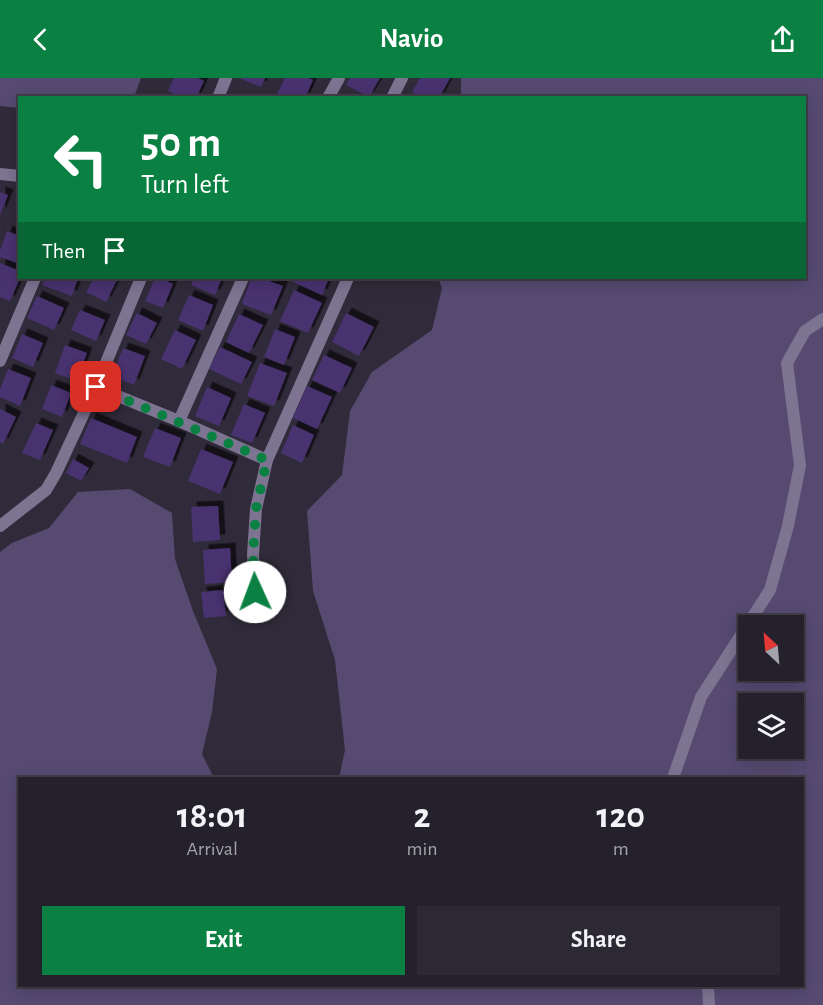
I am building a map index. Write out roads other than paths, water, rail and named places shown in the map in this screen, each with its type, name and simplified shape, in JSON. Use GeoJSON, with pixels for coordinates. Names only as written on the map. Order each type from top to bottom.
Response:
{"type":"FeatureCollection","features":[{"type":"Feature","properties":{"kind":"street"},"geometry":{"type":"LineString","coordinates":[[219,96],[226,78]]}},
{"type":"Feature","properties":{"kind":"street"},"geometry":{"type":"LineString","coordinates":[[329,96],[339,78]]}},
{"type":"Feature","properties":{"kind":"street"},"geometry":{"type":"LineString","coordinates":[[393,96],[402,78]]}},
{"type":"Feature","properties":{"kind":"street"},"geometry":{"type":"LineString","coordinates":[[0,174],[18,176]]}},
{"type":"Feature","properties":{"kind":"street"},"geometry":{"type":"LineString","coordinates":[[0,361],[35,279]]}},
{"type":"Feature","properties":{"kind":"street"},"geometry":{"type":"LineString","coordinates":[[0,526],[46,490],[57,472],[96,387],[141,279]]}},
{"type":"Feature","properties":{"kind":"street"},"geometry":{"type":"LineString","coordinates":[[179,422],[243,279]]}},
{"type":"Feature","properties":{"kind":"street"},"geometry":{"type":"LineString","coordinates":[[255,592],[253,555],[256,509],[267,460],[348,279]]}},
{"type":"Feature","properties":{"kind":"street"},"geometry":{"type":"LineString","coordinates":[[673,777],[700,697],[770,590],[788,526],[800,465],[788,363],[805,331],[823,319]]}},
{"type":"Feature","properties":{"kind":"street"},"geometry":{"type":"LineString","coordinates":[[96,387],[267,460]]}},
{"type":"Feature","properties":{"kind":"street"},"geometry":{"type":"LineString","coordinates":[[708,987],[709,1005]]}}]}
